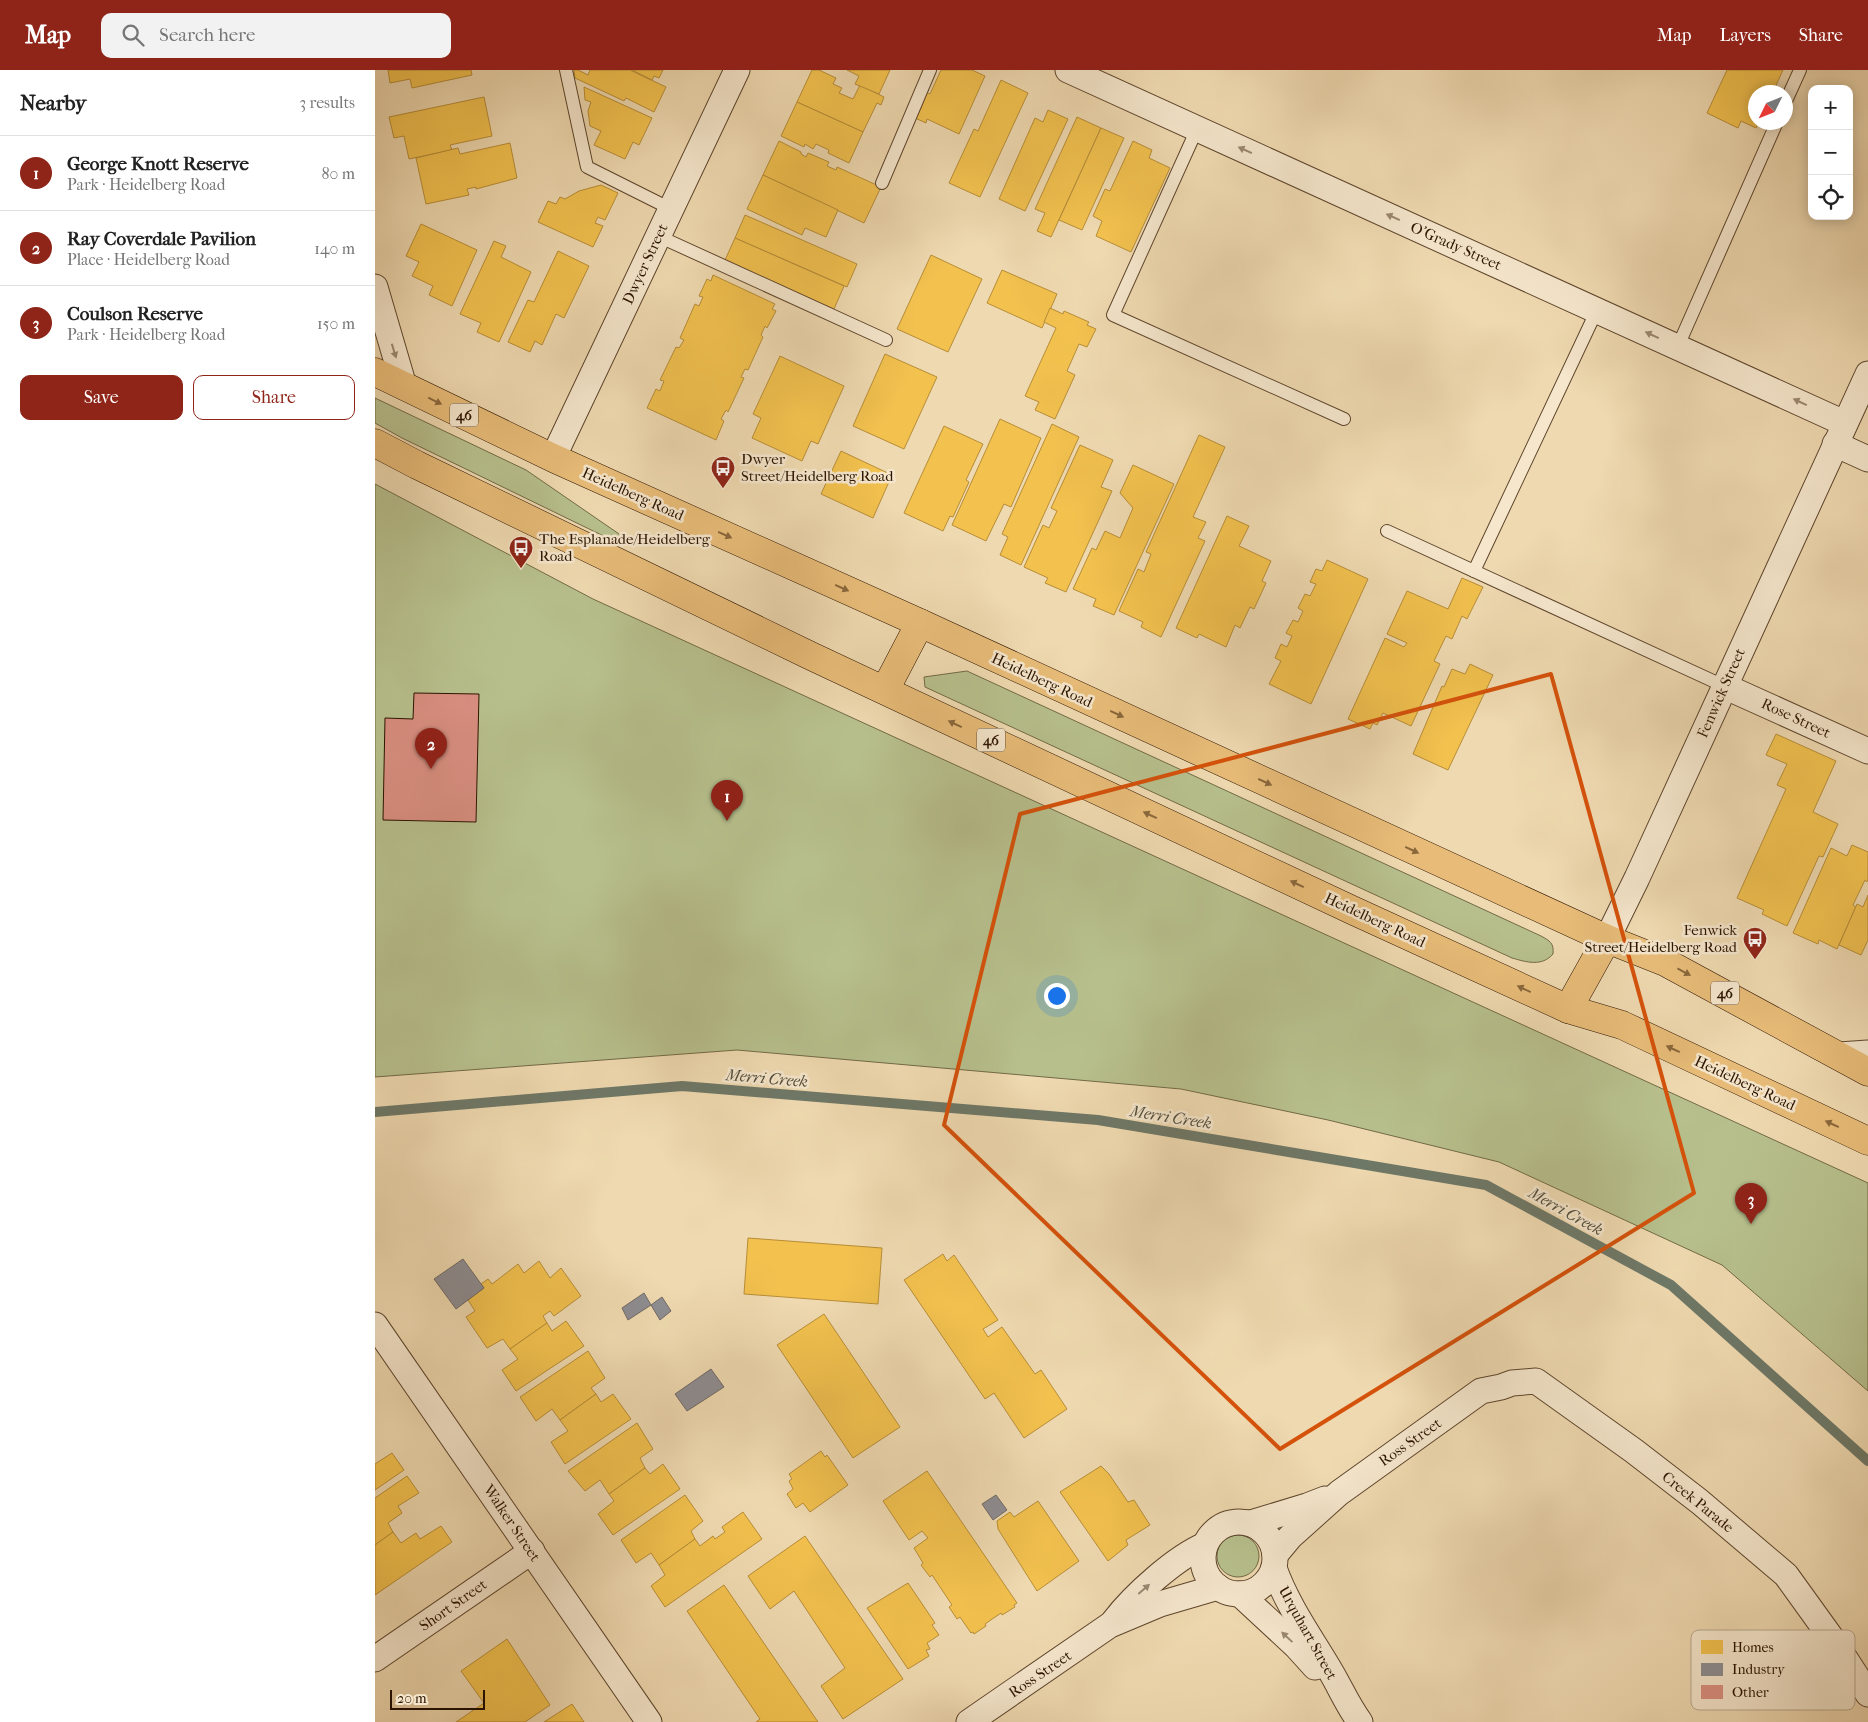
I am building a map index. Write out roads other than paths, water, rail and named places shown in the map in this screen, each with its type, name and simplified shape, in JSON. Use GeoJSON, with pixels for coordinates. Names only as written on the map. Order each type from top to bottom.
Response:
{"type":"FeatureCollection","features":[{"type":"Feature","properties":{"kind":"main road","name":"Heidelberg Road"},"geometry":{"type":"LineString","coordinates":[[375,372],[553,458],[920,623],[1607,939],[1665,962],[1868,1072]]}},
{"type":"Feature","properties":{"kind":"main road","name":"Heidelberg Road"},"geometry":{"type":"LineString","coordinates":[[375,443],[417,466],[885,690],[1352,910],[1569,1009],[1622,1024],[1868,1141]]}},
{"type":"Feature","properties":{"kind":"main road"},"geometry":{"type":"LineString","coordinates":[[885,690],[920,623]]}},
{"type":"Feature","properties":{"kind":"main road","name":"Fenwick Street"},"geometry":{"type":"LineString","coordinates":[[1569,1009],[1607,939]]}},
{"type":"Feature","properties":{"kind":"street","name":"Dwyer Street"},"geometry":{"type":"LineString","coordinates":[[553,458],[737,70]]}},
{"type":"Feature","properties":{"kind":"street","name":"O'Grady Street"},"geometry":{"type":"LineString","coordinates":[[1068,70],[1678,346],[1840,434],[1868,459]]}},
{"type":"Feature","properties":{"kind":"street"},"geometry":{"type":"LineString","coordinates":[[375,287],[405,386]]}},
{"type":"Feature","properties":{"kind":"street","name":"Fenwick Street"},"geometry":{"type":"LineString","coordinates":[[1607,939],[1641,870],[1868,374]]}},
{"type":"Feature","properties":{"kind":"street","name":"Rose Street"},"geometry":{"type":"LineString","coordinates":[[1724,686],[1868,751]]}},
{"type":"Feature","properties":{"kind":"street"},"geometry":{"type":"LineString","coordinates":[[1839,1055],[1868,1052]]}},
{"type":"Feature","properties":{"kind":"street","name":"Walker Street"},"geometry":{"type":"LineString","coordinates":[[375,1325],[649,1722]]}},
{"type":"Feature","properties":{"kind":"street","name":"Creek Parade"},"geometry":{"type":"LineString","coordinates":[[1481,1391],[1511,1383],[1536,1381],[1634,1451],[1700,1502],[1786,1575],[1826,1630]]}},
{"type":"Feature","properties":{"kind":"street","name":"Ross Street"},"geometry":{"type":"LineString","coordinates":[[1275,1561],[1285,1541],[1339,1493],[1481,1391]]}},
{"type":"Feature","properties":{"kind":"street","name":"Ross Street"},"geometry":{"type":"LineString","coordinates":[[1251,1523],[1307,1506],[1339,1493]]}},
{"type":"Feature","properties":{"kind":"street"},"geometry":{"type":"LineString","coordinates":[[1240,1521],[1251,1523],[1268,1535],[1273,1544],[1275,1561],[1269,1578],[1261,1587],[1251,1592],[1229,1590],[1210,1578],[1204,1568],[1203,1556],[1205,1545],[1219,1527],[1240,1521]]}},
{"type":"Feature","properties":{"kind":"street","name":"Ross Street"},"geometry":{"type":"LineString","coordinates":[[969,1722],[1110,1624],[1142,1590],[1179,1561],[1205,1545]]}},
{"type":"Feature","properties":{"kind":"street","name":"Short Street"},"geometry":{"type":"LineString","coordinates":[[375,1659],[531,1551]]}},
{"type":"Feature","properties":{"kind":"street","name":"Urquhart Street"},"geometry":{"type":"LineString","coordinates":[[1275,1561],[1286,1596],[1359,1722]]}},
{"type":"Feature","properties":{"kind":"street","name":"Ross Street"},"geometry":{"type":"LineString","coordinates":[[1110,1624],[1160,1604],[1229,1590]]}},
{"type":"Feature","properties":{"kind":"street","name":"Urquhart Street"},"geometry":{"type":"LineString","coordinates":[[1229,1590],[1296,1646],[1344,1699]]}},
{"type":"Feature","properties":{"kind":"street","name":"Creek Parade"},"geometry":{"type":"LineString","coordinates":[[1855,1674],[1868,1694]]}},
{"type":"Feature","properties":{"kind":"lane"},"geometry":{"type":"LineString","coordinates":[[566,70],[587,167],[671,209]]}},
{"type":"Feature","properties":{"kind":"lane"},"geometry":{"type":"LineString","coordinates":[[882,183],[930,70]]}},
{"type":"Feature","properties":{"kind":"lane"},"geometry":{"type":"LineString","coordinates":[[1793,85],[1800,70]]}},
{"type":"Feature","properties":{"kind":"lane"},"geometry":{"type":"LineString","coordinates":[[1197,129],[1113,314],[1344,419]]}},
{"type":"Feature","properties":{"kind":"lane"},"geometry":{"type":"LineString","coordinates":[[1678,346],[1773,130]]}},
{"type":"Feature","properties":{"kind":"lane"},"geometry":{"type":"LineString","coordinates":[[658,236],[886,340]]}},
{"type":"Feature","properties":{"kind":"lane"},"geometry":{"type":"LineString","coordinates":[[1474,571],[1597,310]]}},
{"type":"Feature","properties":{"kind":"lane"},"geometry":{"type":"LineString","coordinates":[[1387,531],[1724,686]]}},
{"type":"Feature","properties":{"kind":"waterway","name":"Merri Creek"},"geometry":{"type":"LineString","coordinates":[[375,1112],[682,1086],[1098,1120],[1486,1185],[1671,1285],[1868,1461]]}},
{"type":"Feature","properties":{"kind":"place","name":"Dwyer Street/Heidelberg Road"},"geometry":{"type":"Point","coordinates":[723,489]}},
{"type":"Feature","properties":{"kind":"place","name":"The Esplanade/Heidelberg Road"},"geometry":{"type":"Point","coordinates":[521,569]}},
{"type":"Feature","properties":{"kind":"place","name":"Ray Coverdale Pavilion"},"geometry":{"type":"Point","coordinates":[431,769]}},
{"type":"Feature","properties":{"kind":"place","name":"George Knott Reserve"},"geometry":{"type":"Point","coordinates":[727,821]}},
{"type":"Feature","properties":{"kind":"place","name":"Fenwick Street/Heidelberg Road"},"geometry":{"type":"Point","coordinates":[1755,960]}},
{"type":"Feature","properties":{"kind":"place","name":"Coulson Reserve"},"geometry":{"type":"Point","coordinates":[1751,1224]}}]}
